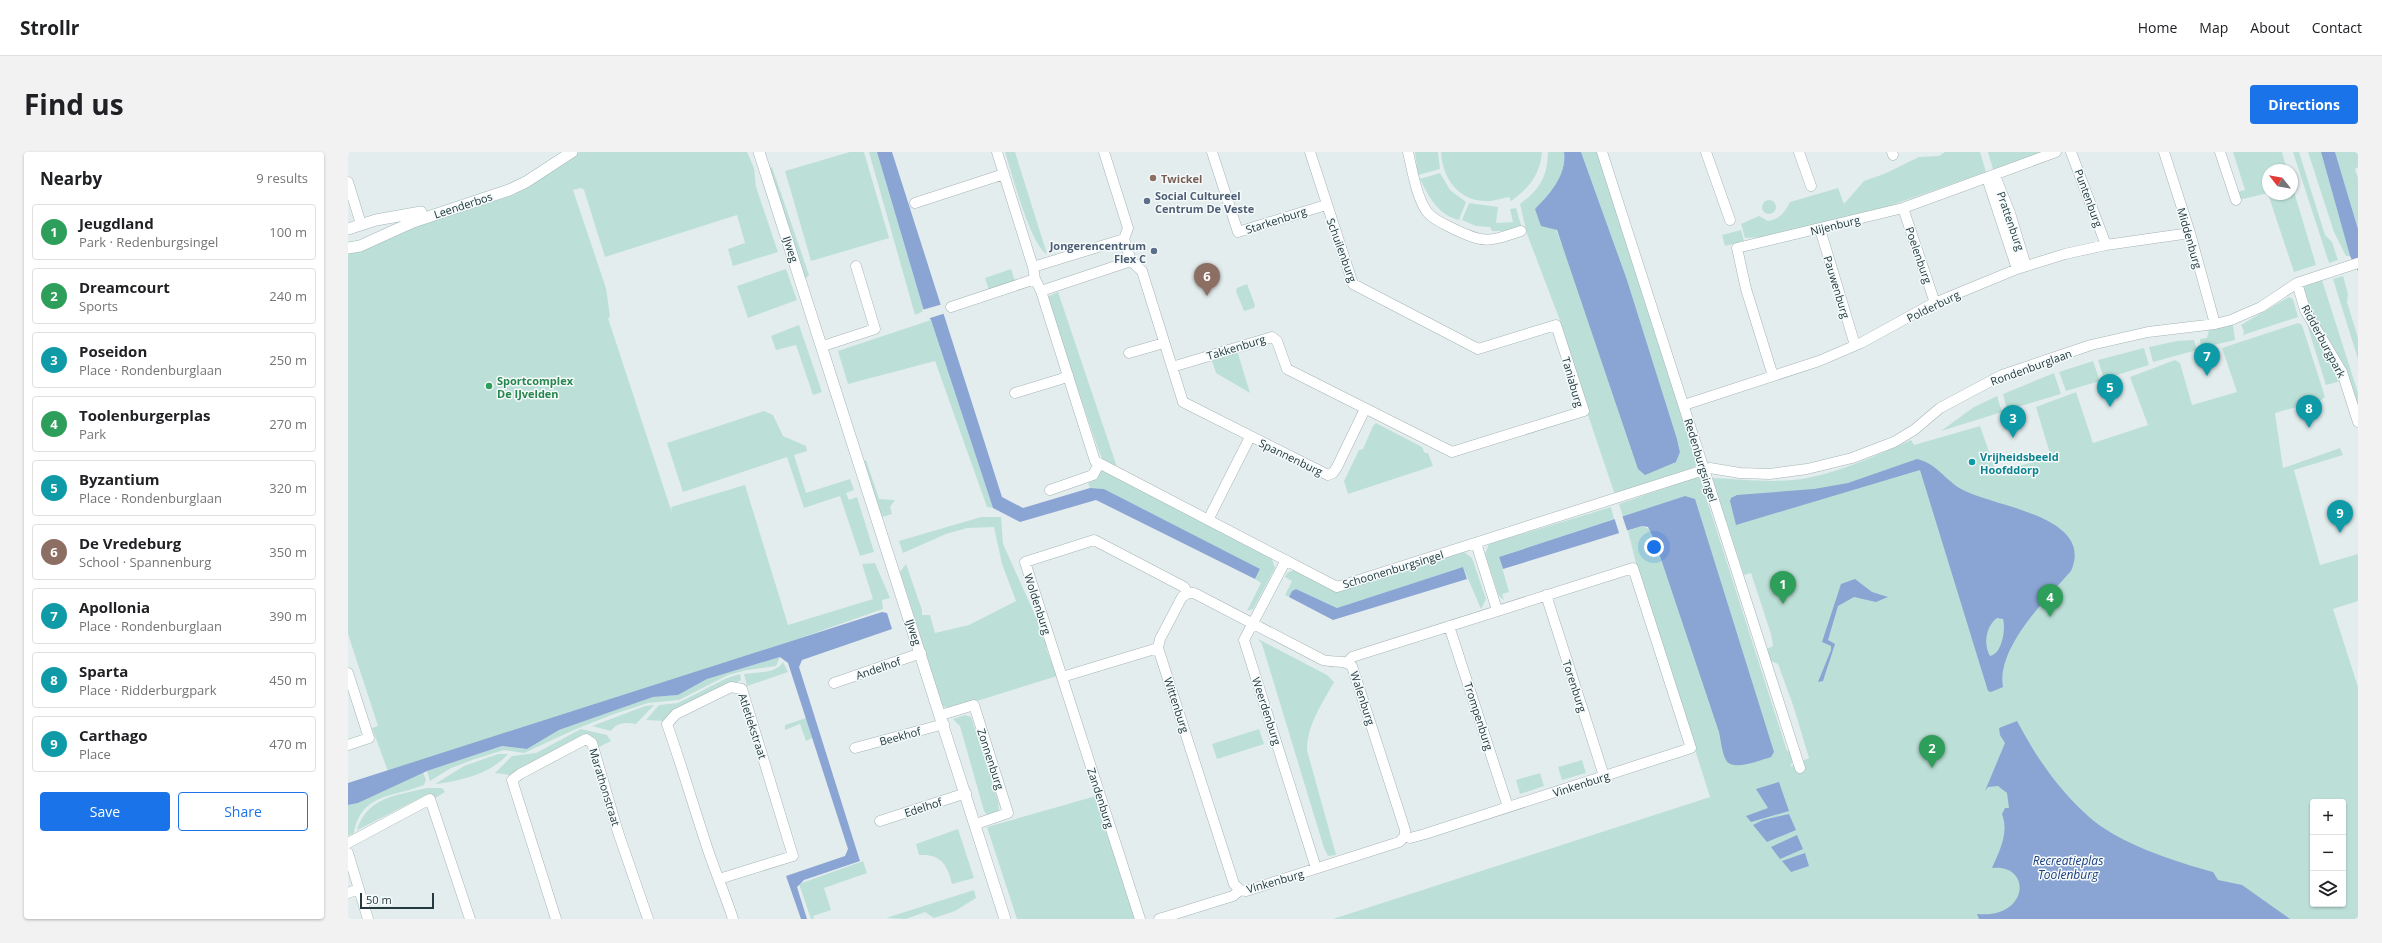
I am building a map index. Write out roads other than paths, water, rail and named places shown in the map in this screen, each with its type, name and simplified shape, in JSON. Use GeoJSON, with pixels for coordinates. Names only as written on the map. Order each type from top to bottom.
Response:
{"type":"FeatureCollection","features":[{"type":"Feature","properties":{"kind":"street","name":"Leenderbos"},"geometry":{"type":"LineString","coordinates":[[348,229],[376,220],[412,215],[512,183],[563,152]]}},
{"type":"Feature","properties":{"kind":"street","name":"Leenderbos"},"geometry":{"type":"LineString","coordinates":[[349,247],[378,239],[413,222],[509,190],[572,152]]}},
{"type":"Feature","properties":{"kind":"street","name":"IJweg"},"geometry":{"type":"LineString","coordinates":[[759,152],[943,719],[1005,919]]}},
{"type":"Feature","properties":{"kind":"street"},"geometry":{"type":"LineString","coordinates":[[997,152],[1033,267],[1035,279],[1041,291],[1093,457],[1099,464],[1093,475],[1050,490]]}},
{"type":"Feature","properties":{"kind":"street"},"geometry":{"type":"LineString","coordinates":[[1041,291],[1130,261],[1124,239],[1128,228],[1104,152]]}},
{"type":"Feature","properties":{"kind":"street","name":"Starkenburg"},"geometry":{"type":"LineString","coordinates":[[1212,152],[1238,232],[1318,206],[1326,205]]}},
{"type":"Feature","properties":{"kind":"street","name":"Schuilenburg"},"geometry":{"type":"LineString","coordinates":[[1310,152],[1352,284],[1412,316]]}},
{"type":"Feature","properties":{"kind":"street"},"geometry":{"type":"LineString","coordinates":[[1408,152],[1421,199],[1428,213],[1439,222],[1472,238],[1483,241],[1496,240],[1521,231]]}},
{"type":"Feature","properties":{"kind":"street","name":"Redenburgsingel"},"geometry":{"type":"LineString","coordinates":[[1602,152],[1800,768]]}},
{"type":"Feature","properties":{"kind":"street"},"geometry":{"type":"LineString","coordinates":[[1706,152],[1730,220]]}},
{"type":"Feature","properties":{"kind":"street"},"geometry":{"type":"LineString","coordinates":[[1799,152],[1811,186]]}},
{"type":"Feature","properties":{"kind":"street","name":"Nijenburg"},"geometry":{"type":"LineString","coordinates":[[1773,376],[1746,289],[1737,248],[1903,208],[2056,152]]}},
{"type":"Feature","properties":{"kind":"street","name":"Puntenburg"},"geometry":{"type":"LineString","coordinates":[[2071,152],[2106,245]]}},
{"type":"Feature","properties":{"kind":"street","name":"Middenburg"},"geometry":{"type":"LineString","coordinates":[[2164,152],[2190,233],[2215,324]]}},
{"type":"Feature","properties":{"kind":"street"},"geometry":{"type":"LineString","coordinates":[[2220,152],[2236,200]]}},
{"type":"Feature","properties":{"kind":"street"},"geometry":{"type":"LineString","coordinates":[[915,202],[1004,174]]}},
{"type":"Feature","properties":{"kind":"street","name":"Prattenburg"},"geometry":{"type":"LineString","coordinates":[[1991,177],[2022,268]]}},
{"type":"Feature","properties":{"kind":"street"},"geometry":{"type":"LineString","coordinates":[[348,182],[361,224]]}},
{"type":"Feature","properties":{"kind":"street","name":"Poelenburg"},"geometry":{"type":"LineString","coordinates":[[1903,208],[1935,303]]}},
{"type":"Feature","properties":{"kind":"street"},"geometry":{"type":"LineString","coordinates":[[376,220],[381,224],[382,228],[378,239]]}},
{"type":"Feature","properties":{"kind":"street","name":"Pauwenburg"},"geometry":{"type":"LineString","coordinates":[[1820,229],[1855,345]]}},
{"type":"Feature","properties":{"kind":"street","name":"Polderburg"},"geometry":{"type":"LineString","coordinates":[[1684,404],[1819,361],[1855,345],[1935,303],[2022,268],[2065,254],[2106,245],[2190,233]]}},
{"type":"Feature","properties":{"kind":"street"},"geometry":{"type":"LineString","coordinates":[[1033,267],[1124,239]]}},
{"type":"Feature","properties":{"kind":"street","name":"Spannenburg"},"geometry":{"type":"LineString","coordinates":[[1130,261],[1142,271],[1183,402],[1320,473],[1330,475],[1340,461],[1365,409]]}},
{"type":"Feature","properties":{"kind":"street","name":"Rondenburglaan"},"geometry":{"type":"LineString","coordinates":[[1703,470],[1710,468],[1740,473],[1770,474],[1806,469],[1852,458],[1894,442],[1914,430],[1940,408],[2002,375],[2091,345],[2148,332],[2215,324],[2261,307],[2297,283],[2353,264]]}},
{"type":"Feature","properties":{"kind":"street"},"geometry":{"type":"LineString","coordinates":[[823,346],[875,329],[856,266]]}},
{"type":"Feature","properties":{"kind":"street"},"geometry":{"type":"LineString","coordinates":[[951,307],[1035,279]]}},
{"type":"Feature","properties":{"kind":"street","name":"Ridderburgpark"},"geometry":{"type":"LineString","coordinates":[[2297,283],[2305,310],[2342,372],[2358,422]]}},
{"type":"Feature","properties":{"kind":"street","name":"Taniaburg"},"geometry":{"type":"LineString","coordinates":[[1365,409],[1452,452],[1584,411],[1556,325],[1478,349],[1412,316]]}},
{"type":"Feature","properties":{"kind":"street","name":"Takkenburg"},"geometry":{"type":"LineString","coordinates":[[1172,367],[1272,337],[1278,341],[1287,369],[1365,409]]}},
{"type":"Feature","properties":{"kind":"street"},"geometry":{"type":"LineString","coordinates":[[1129,353],[1164,343]]}},
{"type":"Feature","properties":{"kind":"street"},"geometry":{"type":"LineString","coordinates":[[1015,393],[1061,379],[1068,375]]}},
{"type":"Feature","properties":{"kind":"street","name":"Spannenburg"},"geometry":{"type":"LineString","coordinates":[[1208,520],[1250,437]]}},
{"type":"Feature","properties":{"kind":"street","name":"Schoonenburgsingel"},"geometry":{"type":"LineString","coordinates":[[1099,464],[1337,587],[1703,470]]}},
{"type":"Feature","properties":{"kind":"street","name":"Woldenburg"},"geometry":{"type":"LineString","coordinates":[[1062,677],[1025,562],[1094,540],[1184,587],[1188,593]]}},
{"type":"Feature","properties":{"kind":"street"},"geometry":{"type":"LineString","coordinates":[[1476,543],[1497,610]]}},
{"type":"Feature","properties":{"kind":"street","name":"Weerdenburg"},"geometry":{"type":"LineString","coordinates":[[1286,560],[1244,640],[1316,868]]}},
{"type":"Feature","properties":{"kind":"street","name":"Vinkenburg"},"geometry":{"type":"LineString","coordinates":[[1159,919],[1233,896],[1240,890],[1246,891],[1399,842],[1405,836],[1410,838],[1691,748],[1633,568],[1352,657],[1348,662]]}},
{"type":"Feature","properties":{"kind":"street"},"geometry":{"type":"LineString","coordinates":[[1062,677],[1158,648],[1160,638],[1182,597],[1188,593],[1194,593],[1253,623]]}},
{"type":"Feature","properties":{"kind":"street","name":"Torenburg"},"geometry":{"type":"LineString","coordinates":[[1546,595],[1604,776]]}},
{"type":"Feature","properties":{"kind":"street","name":"Walenburg"},"geometry":{"type":"LineString","coordinates":[[1253,623],[1324,660],[1348,662],[1354,670],[1405,830],[1405,836]]}},
{"type":"Feature","properties":{"kind":"street","name":"Trompenburg"},"geometry":{"type":"LineString","coordinates":[[1449,626],[1508,807]]}},
{"type":"Feature","properties":{"kind":"street","name":"Wittenburg"},"geometry":{"type":"LineString","coordinates":[[1158,648],[1234,884],[1240,890]]}},
{"type":"Feature","properties":{"kind":"street","name":"Andelhof"},"geometry":{"type":"LineString","coordinates":[[834,683],[921,653]]}},
{"type":"Feature","properties":{"kind":"street"},"geometry":{"type":"LineString","coordinates":[[348,673],[369,738],[348,744]]}},
{"type":"Feature","properties":{"kind":"street","name":"Zandenburg"},"geometry":{"type":"LineString","coordinates":[[1062,677],[1140,919]]}},
{"type":"Feature","properties":{"kind":"street","name":"Atletiekstraat"},"geometry":{"type":"LineString","coordinates":[[719,879],[793,856],[790,838],[742,689],[731,687],[676,714],[668,724],[719,879],[734,919]]}},
{"type":"Feature","properties":{"kind":"street","name":"Zonnenburg"},"geometry":{"type":"LineString","coordinates":[[943,719],[974,705],[1008,813],[976,824]]}},
{"type":"Feature","properties":{"kind":"street","name":"Beekhof"},"geometry":{"type":"LineString","coordinates":[[855,748],[943,719]]}},
{"type":"Feature","properties":{"kind":"street","name":"Marathonstraat"},"geometry":{"type":"LineString","coordinates":[[556,919],[512,780],[520,774],[586,739],[592,743],[618,832],[648,919]]}},
{"type":"Feature","properties":{"kind":"street","name":"Edelhof"},"geometry":{"type":"LineString","coordinates":[[880,821],[966,793]]}},
{"type":"Feature","properties":{"kind":"street"},"geometry":{"type":"LineString","coordinates":[[348,843],[430,799],[470,919]]}},
{"type":"Feature","properties":{"kind":"street"},"geometry":{"type":"LineString","coordinates":[[348,853],[368,919]]}},
{"type":"Feature","properties":{"kind":"street"},"geometry":{"type":"LineString","coordinates":[[348,893],[358,889]]}},
{"type":"Feature","properties":{"kind":"water"},"geometry":{"type":"Polygon","coordinates":[[[877,152],[892,152],[1002,497],[1023,508],[1090,488],[1104,489],[1260,569],[1255,579],[1096,500],[1020,522],[993,508],[931,320],[924,311],[877,152]]]}},
{"type":"Feature","properties":{"kind":"water"},"geometry":{"type":"Polygon","coordinates":[[[1564,152],[1581,152],[1627,280],[1677,439],[1680,452],[1676,462],[1645,475],[1638,469],[1557,230],[1541,226],[1535,209],[1556,184],[1563,168],[1564,152]]]}},
{"type":"Feature","properties":{"kind":"water"},"geometry":{"type":"Polygon","coordinates":[[[2321,152],[2335,152],[2358,229],[2358,271],[2350,256],[2321,152]]]}},
{"type":"Feature","properties":{"kind":"water"},"geometry":{"type":"Polygon","coordinates":[[[1917,459],[1924,461],[1936,469],[1965,491],[2039,517],[2056,526],[2069,538],[2075,553],[2071,571],[2037,609],[2015,640],[2007,656],[2003,672],[2003,687],[1991,692],[1988,691],[1920,470],[1736,525],[1730,501],[1731,498],[1737,495],[1814,489],[1848,483],[1917,459]],[[1997,618],[1993,621],[1988,630],[1986,641],[1990,656],[1998,651],[2000,646],[2004,629],[2003,619],[1997,618]]]}},
{"type":"Feature","properties":{"kind":"water"},"geometry":{"type":"Polygon","coordinates":[[[1685,496],[1695,499],[1774,752],[1771,757],[1747,764],[1734,765],[1726,760],[1719,732],[1655,541],[1648,527],[1642,526],[1503,569],[1499,557],[1685,496]]]}},
{"type":"Feature","properties":{"kind":"water"},"geometry":{"type":"Polygon","coordinates":[[[1463,567],[1467,579],[1333,620],[1289,597],[1292,591],[1296,589],[1337,608],[1463,567]]]}},
{"type":"Feature","properties":{"kind":"water"},"geometry":{"type":"Polygon","coordinates":[[[1855,579],[1872,592],[1888,597],[1876,602],[1854,597],[1838,606],[1828,640],[1835,644],[1823,681],[1818,682],[1831,650],[1831,646],[1822,642],[1841,584],[1855,579]]]}},
{"type":"Feature","properties":{"kind":"water"},"geometry":{"type":"Polygon","coordinates":[[[882,612],[887,613],[892,629],[802,660],[799,667],[860,861],[804,880],[797,887],[807,919],[801,919],[786,876],[845,856],[848,849],[788,663],[780,657],[707,679],[678,695],[653,697],[559,730],[527,749],[502,746],[427,771],[358,803],[348,805],[348,783],[882,612]]]}},
{"type":"Feature","properties":{"kind":"water","name":"Recreatieplas Toolenburg"},"geometry":{"type":"Polygon","coordinates":[[[2017,721],[2040,760],[2057,784],[2077,806],[2100,826],[2131,843],[2165,857],[2213,872],[2218,880],[2242,885],[2290,919],[1979,919],[1977,914],[1995,913],[2007,908],[2016,900],[2019,891],[2019,882],[2014,874],[2005,869],[1992,868],[2003,841],[2005,828],[2002,814],[2005,808],[2009,808],[2007,793],[1998,786],[1988,787],[1985,791],[2005,743],[2000,735],[1999,728],[2017,721]]]}},
{"type":"Feature","properties":{"kind":"water"},"geometry":{"type":"Polygon","coordinates":[[[1779,782],[1789,811],[1751,822],[1746,816],[1768,808],[1756,789],[1779,782]]]}},
{"type":"Feature","properties":{"kind":"water"},"geometry":{"type":"Polygon","coordinates":[[[1789,814],[1796,830],[1767,842],[1753,825],[1763,820],[1789,814]]]}},
{"type":"Feature","properties":{"kind":"water"},"geometry":{"type":"Polygon","coordinates":[[[1797,835],[1803,849],[1780,859],[1771,847],[1797,835]]]}},
{"type":"Feature","properties":{"kind":"water"},"geometry":{"type":"Polygon","coordinates":[[[1805,853],[1809,866],[1791,872],[1782,861],[1805,853]]]}},
{"type":"Feature","properties":{"kind":"place","name":"Twickel"},"geometry":{"type":"Point","coordinates":[1153,178]}},
{"type":"Feature","properties":{"kind":"place","name":"Social Cultureel Centrum De Veste"},"geometry":{"type":"Point","coordinates":[1147,201]}},
{"type":"Feature","properties":{"kind":"place","name":"Jongerencentrum Flex C"},"geometry":{"type":"Point","coordinates":[1154,251]}},
{"type":"Feature","properties":{"kind":"place","name":"De Vredeburg"},"geometry":{"type":"Point","coordinates":[1207,296]}},
{"type":"Feature","properties":{"kind":"place","name":"Apollonia"},"geometry":{"type":"Point","coordinates":[2207,376]}},
{"type":"Feature","properties":{"kind":"place","name":"Sportcomplex De IJvelden"},"geometry":{"type":"Point","coordinates":[489,386]}},
{"type":"Feature","properties":{"kind":"place","name":"Byzantium"},"geometry":{"type":"Point","coordinates":[2110,407]}},
{"type":"Feature","properties":{"kind":"place","name":"Sparta"},"geometry":{"type":"Point","coordinates":[2309,428]}},
{"type":"Feature","properties":{"kind":"place","name":"Poseidon"},"geometry":{"type":"Point","coordinates":[2013,438]}},
{"type":"Feature","properties":{"kind":"place","name":"Vrijheidsbeeld Hoofddorp"},"geometry":{"type":"Point","coordinates":[1972,462]}},
{"type":"Feature","properties":{"kind":"place","name":"Carthago"},"geometry":{"type":"Point","coordinates":[2340,533]}},
{"type":"Feature","properties":{"kind":"place","name":"Jeugdland"},"geometry":{"type":"Point","coordinates":[1783,604]}},
{"type":"Feature","properties":{"kind":"place","name":"Toolenburgerplas"},"geometry":{"type":"Point","coordinates":[2050,617]}},
{"type":"Feature","properties":{"kind":"place","name":"Dreamcourt"},"geometry":{"type":"Point","coordinates":[1932,768]}}]}
